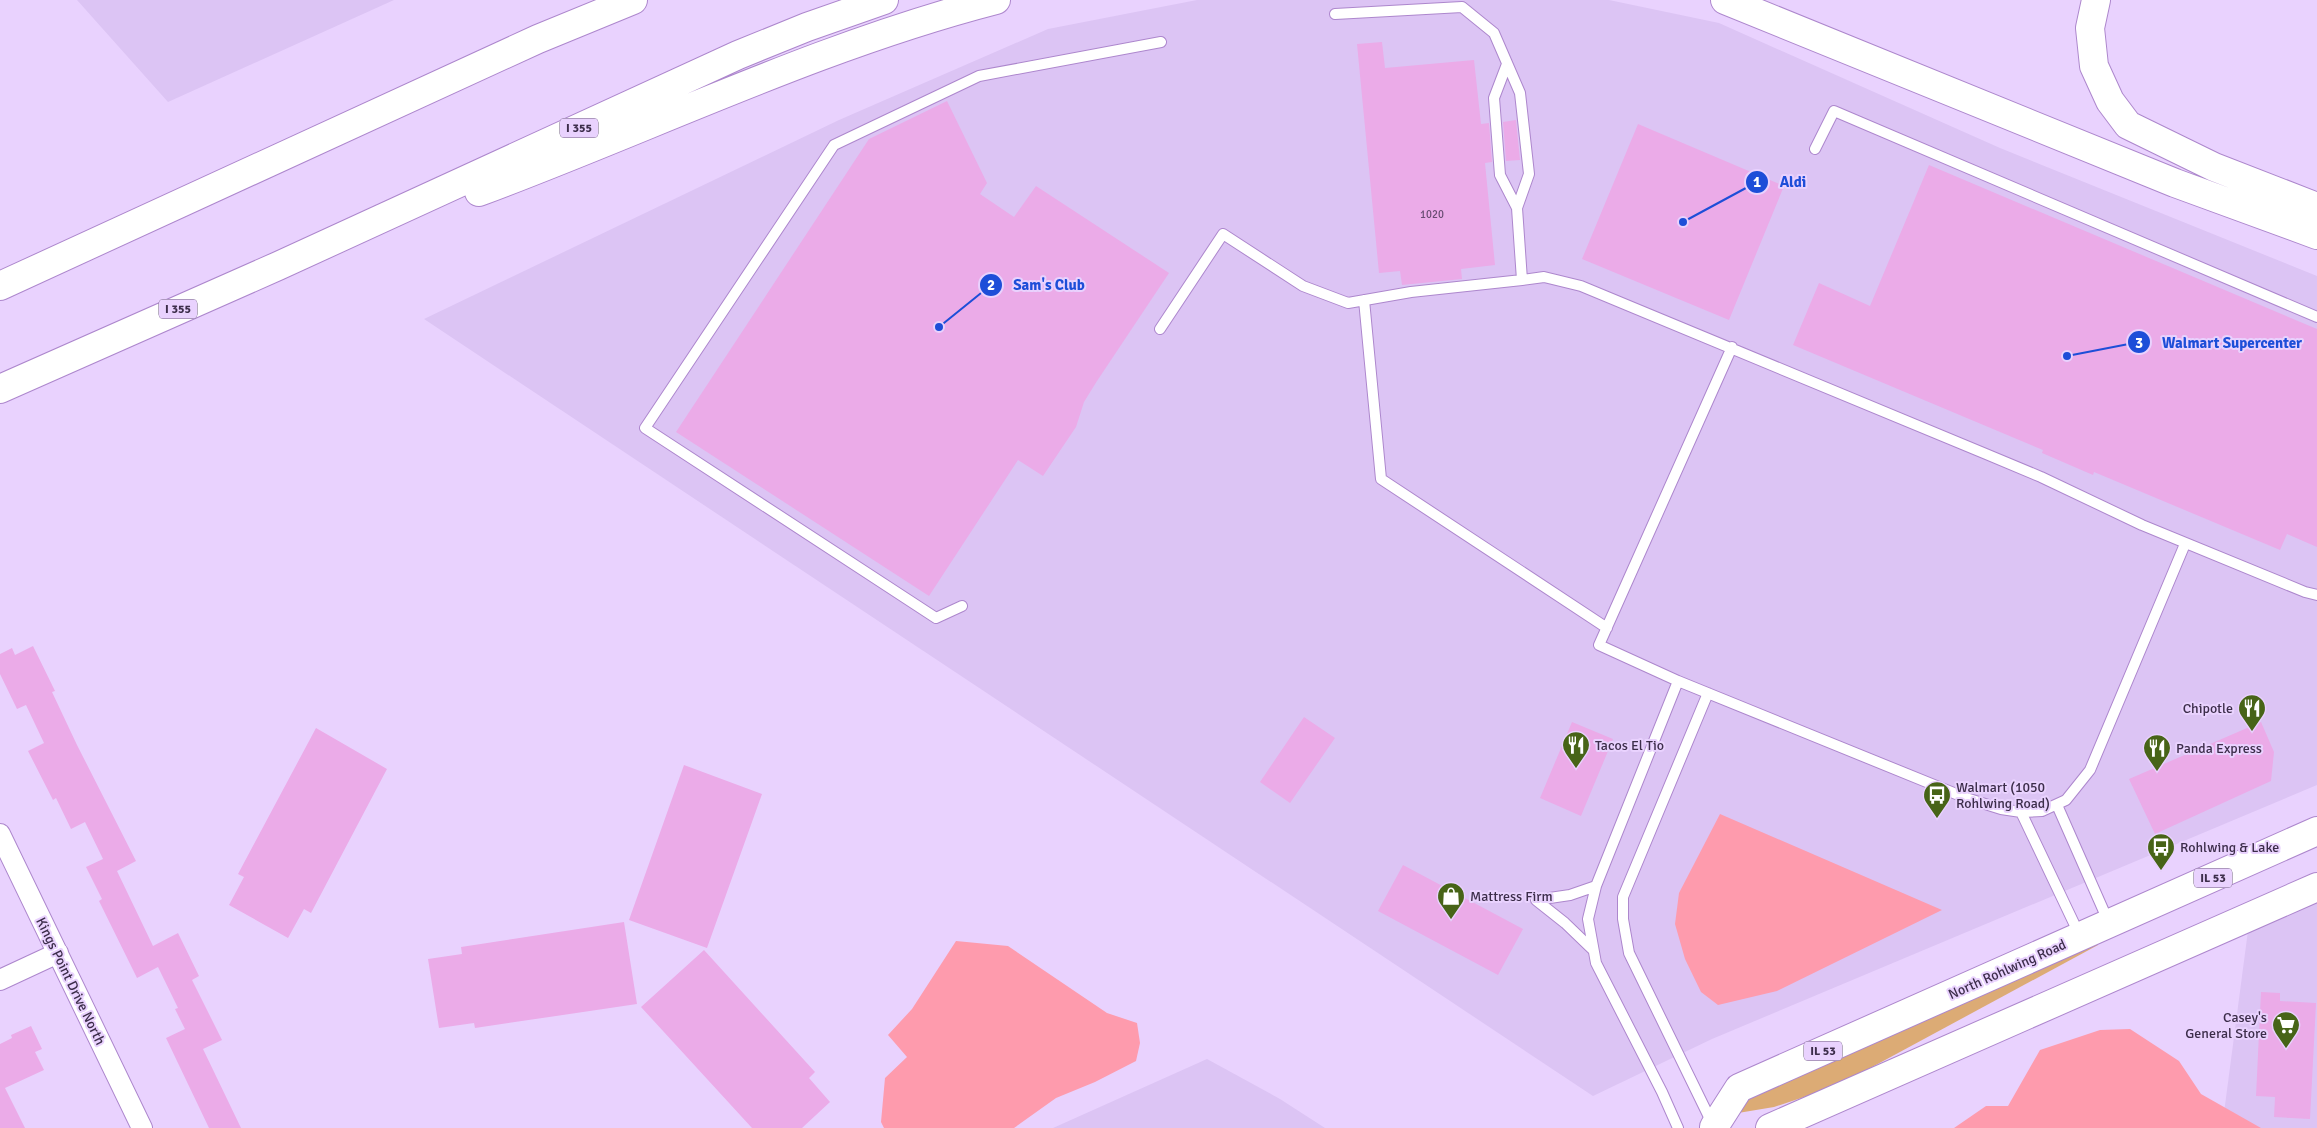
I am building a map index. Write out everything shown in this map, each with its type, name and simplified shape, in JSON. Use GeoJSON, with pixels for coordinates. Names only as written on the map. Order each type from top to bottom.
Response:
{"type":"FeatureCollection","features":[{"type":"Feature","properties":{"kind":"main road"},"geometry":{"type":"LineString","coordinates":[[0,286],[538,39],[634,0]]}},
{"type":"Feature","properties":{"kind":"main road","name":"I 355"},"geometry":{"type":"LineString","coordinates":[[0,389],[278,266],[738,55],[807,27],[884,0]]}},
{"type":"Feature","properties":{"kind":"main road"},"geometry":{"type":"LineString","coordinates":[[278,266],[562,161],[839,50],[885,33],[996,0]]}},
{"type":"Feature","properties":{"kind":"main road"},"geometry":{"type":"LineString","coordinates":[[1725,0],[2175,183],[2317,235]]}},
{"type":"Feature","properties":{"kind":"main road"},"geometry":{"type":"LineString","coordinates":[[2096,0],[2090,28],[2094,66],[2110,101],[2128,125],[2214,167],[2317,207]]}},
{"type":"Feature","properties":{"kind":"main road","name":"North Rohlwing Road"},"geometry":{"type":"LineString","coordinates":[[1719,1128],[1739,1088],[2317,831]]}},
{"type":"Feature","properties":{"kind":"main road"},"geometry":{"type":"LineString","coordinates":[[1770,1128],[2317,887]]}},
{"type":"Feature","properties":{"kind":"street","name":"Kings Point Drive North"},"geometry":{"type":"LineString","coordinates":[[0,834],[142,1128]]}},
{"type":"Feature","properties":{"kind":"street"},"geometry":{"type":"LineString","coordinates":[[0,980],[58,953]]}},
{"type":"Feature","properties":{"kind":"lane"},"geometry":{"type":"LineString","coordinates":[[1334,14],[1462,7],[1494,33],[1520,93],[1530,174],[1517,208]]}},
{"type":"Feature","properties":{"kind":"lane"},"geometry":{"type":"LineString","coordinates":[[962,606],[936,618],[645,428],[834,144],[979,76],[1161,42]]}},
{"type":"Feature","properties":{"kind":"lane"},"geometry":{"type":"LineString","coordinates":[[1507,64],[1494,98],[1500,175],[1517,208],[1522,280]]}},
{"type":"Feature","properties":{"kind":"lane"},"geometry":{"type":"LineString","coordinates":[[1815,149],[1834,110],[2317,317]]}},
{"type":"Feature","properties":{"kind":"lane"},"geometry":{"type":"LineString","coordinates":[[1160,329],[1223,234],[1303,286],[1348,303],[1411,292],[1544,277],[1581,286],[1732,347],[2041,477],[2185,544],[2305,592],[2317,594]]}},
{"type":"Feature","properties":{"kind":"lane"},"geometry":{"type":"LineString","coordinates":[[1364,300],[1381,479],[1607,628]]}},
{"type":"Feature","properties":{"kind":"lane"},"geometry":{"type":"LineString","coordinates":[[1732,347],[1599,645],[1678,681],[1966,798],[2001,809],[2022,812],[2042,811],[2066,800],[2090,770],[2185,544]]}},
{"type":"Feature","properties":{"kind":"lane"},"geometry":{"type":"LineString","coordinates":[[1678,681],[1596,886],[1588,919],[1596,963],[1662,1092],[1678,1128]]}},
{"type":"Feature","properties":{"kind":"lane"},"geometry":{"type":"LineString","coordinates":[[1708,693],[1623,897],[1623,919],[1629,953],[1719,1128]]}},
{"type":"Feature","properties":{"kind":"lane"},"geometry":{"type":"LineString","coordinates":[[2057,804],[2109,924]]}},
{"type":"Feature","properties":{"kind":"lane"},"geometry":{"type":"LineString","coordinates":[[2022,812],[2081,937]]}},
{"type":"Feature","properties":{"kind":"lane"},"geometry":{"type":"LineString","coordinates":[[1592,949],[1565,923],[1536,900],[1570,895],[1596,886]]}},
{"type":"Feature","properties":{"kind":"shaded area"},"geometry":{"type":"Polygon","coordinates":[[[77,0],[394,0],[168,102],[77,0]]]}},
{"type":"Feature","properties":{"kind":"shaded area"},"geometry":{"type":"Polygon","coordinates":[[[1197,0],[1609,0],[1719,23],[2000,148],[2317,276],[2317,785],[1712,1039],[1593,1096],[424,319],[839,120],[1048,29],[1197,0]]]}},
{"type":"Feature","properties":{"kind":"shaded area"},"geometry":{"type":"Polygon","coordinates":[[[1720,814],[1942,910],[1777,991],[1718,1005],[1701,992],[1685,959],[1675,924],[1679,893],[1720,814]]]}},
{"type":"Feature","properties":{"kind":"shaded area"},"geometry":{"type":"Polygon","coordinates":[[[2317,893],[2317,1128],[2222,1128],[2249,923],[2317,893]]]}},
{"type":"Feature","properties":{"kind":"shaded area"},"geometry":{"type":"Polygon","coordinates":[[[2095,940],[2098,945],[1837,1086],[1774,1107],[1738,1113],[1736,1106],[1749,1098],[2095,940]]]}},
{"type":"Feature","properties":{"kind":"shaded area"},"geometry":{"type":"Polygon","coordinates":[[[956,941],[1008,946],[1107,1013],[1137,1023],[1140,1043],[1136,1061],[1095,1082],[1056,1098],[1014,1128],[884,1128],[881,1122],[885,1078],[907,1057],[888,1035],[912,1009],[956,941]]]}},
{"type":"Feature","properties":{"kind":"shaded area"},"geometry":{"type":"Polygon","coordinates":[[[2130,1029],[2179,1061],[2201,1094],[2261,1128],[1954,1128],[1986,1106],[2008,1106],[2040,1050],[2100,1030],[2130,1029]]]}},
{"type":"Feature","properties":{"kind":"shaded area"},"geometry":{"type":"Polygon","coordinates":[[[1207,1059],[1280,1099],[1325,1128],[1053,1128],[1207,1059]]]}},
{"type":"Feature","properties":{"kind":"building"},"geometry":{"type":"Polygon","coordinates":[[[1382,42],[1385,68],[1474,60],[1481,124],[1489,123],[1492,162],[1485,163],[1495,265],[1461,269],[1462,279],[1402,285],[1400,271],[1379,273],[1357,44],[1382,42]]]}},
{"type":"Feature","properties":{"kind":"building"},"geometry":{"type":"Polygon","coordinates":[[[947,101],[987,183],[980,194],[1014,217],[1036,186],[1169,273],[1097,381],[1084,402],[1076,427],[1043,476],[1018,460],[929,596],[676,432],[869,139],[947,101]]]}},
{"type":"Feature","properties":{"kind":"building"},"geometry":{"type":"Polygon","coordinates":[[[1516,120],[1520,160],[1506,161],[1503,122],[1516,120]]]}},
{"type":"Feature","properties":{"kind":"building"},"geometry":{"type":"Polygon","coordinates":[[[1638,124],[1784,186],[1729,320],[1582,259],[1638,124]]]}},
{"type":"Feature","properties":{"kind":"building"},"geometry":{"type":"Polygon","coordinates":[[[1929,165],[2317,329],[2317,547],[2287,534],[2280,550],[2094,472],[2093,475],[2042,453],[2043,450],[1793,345],[1819,283],[1870,306],[1929,165]]]}},
{"type":"Feature","properties":{"kind":"building"},"geometry":{"type":"Polygon","coordinates":[[[33,646],[55,691],[52,692],[77,745],[136,861],[117,871],[153,946],[178,933],[199,976],[192,980],[222,1040],[203,1049],[241,1128],[209,1128],[166,1038],[185,1029],[175,1009],[178,1008],[158,967],[137,978],[99,901],[102,899],[86,867],[103,859],[85,822],[71,829],[56,798],[53,800],[28,751],[44,743],[26,705],[17,709],[0,674],[0,654],[12,648],[15,655],[33,646]]]}},
{"type":"Feature","properties":{"kind":"building"},"geometry":{"type":"Polygon","coordinates":[[[1304,717],[1335,738],[1290,803],[1260,782],[1304,717]]]}},
{"type":"Feature","properties":{"kind":"building","name":"Tacos El Tio"},"geometry":{"type":"Polygon","coordinates":[[[1572,722],[1613,739],[1581,816],[1540,798],[1572,722]]]}},
{"type":"Feature","properties":{"kind":"building"},"geometry":{"type":"Polygon","coordinates":[[[2261,722],[2274,752],[2271,781],[2155,834],[2129,779],[2261,722]]]}},
{"type":"Feature","properties":{"kind":"building"},"geometry":{"type":"Polygon","coordinates":[[[316,728],[387,769],[311,913],[304,909],[288,938],[229,905],[244,877],[238,874],[316,728]]]}},
{"type":"Feature","properties":{"kind":"building"},"geometry":{"type":"Polygon","coordinates":[[[684,765],[762,794],[707,948],[629,920],[684,765]]]}},
{"type":"Feature","properties":{"kind":"building","name":"Mattress Firm"},"geometry":{"type":"Polygon","coordinates":[[[1403,865],[1523,929],[1498,975],[1378,911],[1403,865]]]}},
{"type":"Feature","properties":{"kind":"building"},"geometry":{"type":"Polygon","coordinates":[[[624,922],[637,1004],[475,1028],[474,1023],[439,1028],[428,959],[462,954],[461,947],[624,922]]]}},
{"type":"Feature","properties":{"kind":"building"},"geometry":{"type":"Polygon","coordinates":[[[704,950],[815,1072],[809,1078],[830,1102],[802,1128],[752,1128],[641,1007],[704,950]]]}},
{"type":"Feature","properties":{"kind":"building","name":"Casey's General Store"},"geometry":{"type":"Polygon","coordinates":[[[2261,992],[2280,993],[2280,1001],[2316,1003],[2310,1119],[2274,1117],[2275,1097],[2256,1096],[2261,992]]]}},
{"type":"Feature","properties":{"kind":"building"},"geometry":{"type":"Polygon","coordinates":[[[31,1026],[42,1049],[35,1052],[44,1070],[5,1088],[25,1128],[0,1128],[0,1044],[12,1038],[11,1035],[31,1026]]]}},
{"type":"Feature","properties":{"kind":"place","name":"Aldi"},"geometry":{"type":"Point","coordinates":[1683,222]}},
{"type":"Feature","properties":{"kind":"place","name":"Sam's Club"},"geometry":{"type":"Point","coordinates":[939,327]}},
{"type":"Feature","properties":{"kind":"place","name":"Walmart Supercenter"},"geometry":{"type":"Point","coordinates":[2067,356]}},
{"type":"Feature","properties":{"kind":"place","name":"Chipotle"},"geometry":{"type":"Point","coordinates":[2252,732]}},
{"type":"Feature","properties":{"kind":"place","name":"Tacos El Tio"},"geometry":{"type":"Point","coordinates":[1576,769]}},
{"type":"Feature","properties":{"kind":"place","name":"Panda Express"},"geometry":{"type":"Point","coordinates":[2157,772]}},
{"type":"Feature","properties":{"kind":"place","name":"Walmart (1050 Rohlwing Road)"},"geometry":{"type":"Point","coordinates":[1937,819]}},
{"type":"Feature","properties":{"kind":"place","name":"Rohlwing & Lake"},"geometry":{"type":"Point","coordinates":[2161,871]}},
{"type":"Feature","properties":{"kind":"place","name":"Mattress Firm"},"geometry":{"type":"Point","coordinates":[1451,920]}},
{"type":"Feature","properties":{"kind":"place","name":"Casey's General Store"},"geometry":{"type":"Point","coordinates":[2286,1049]}}]}
